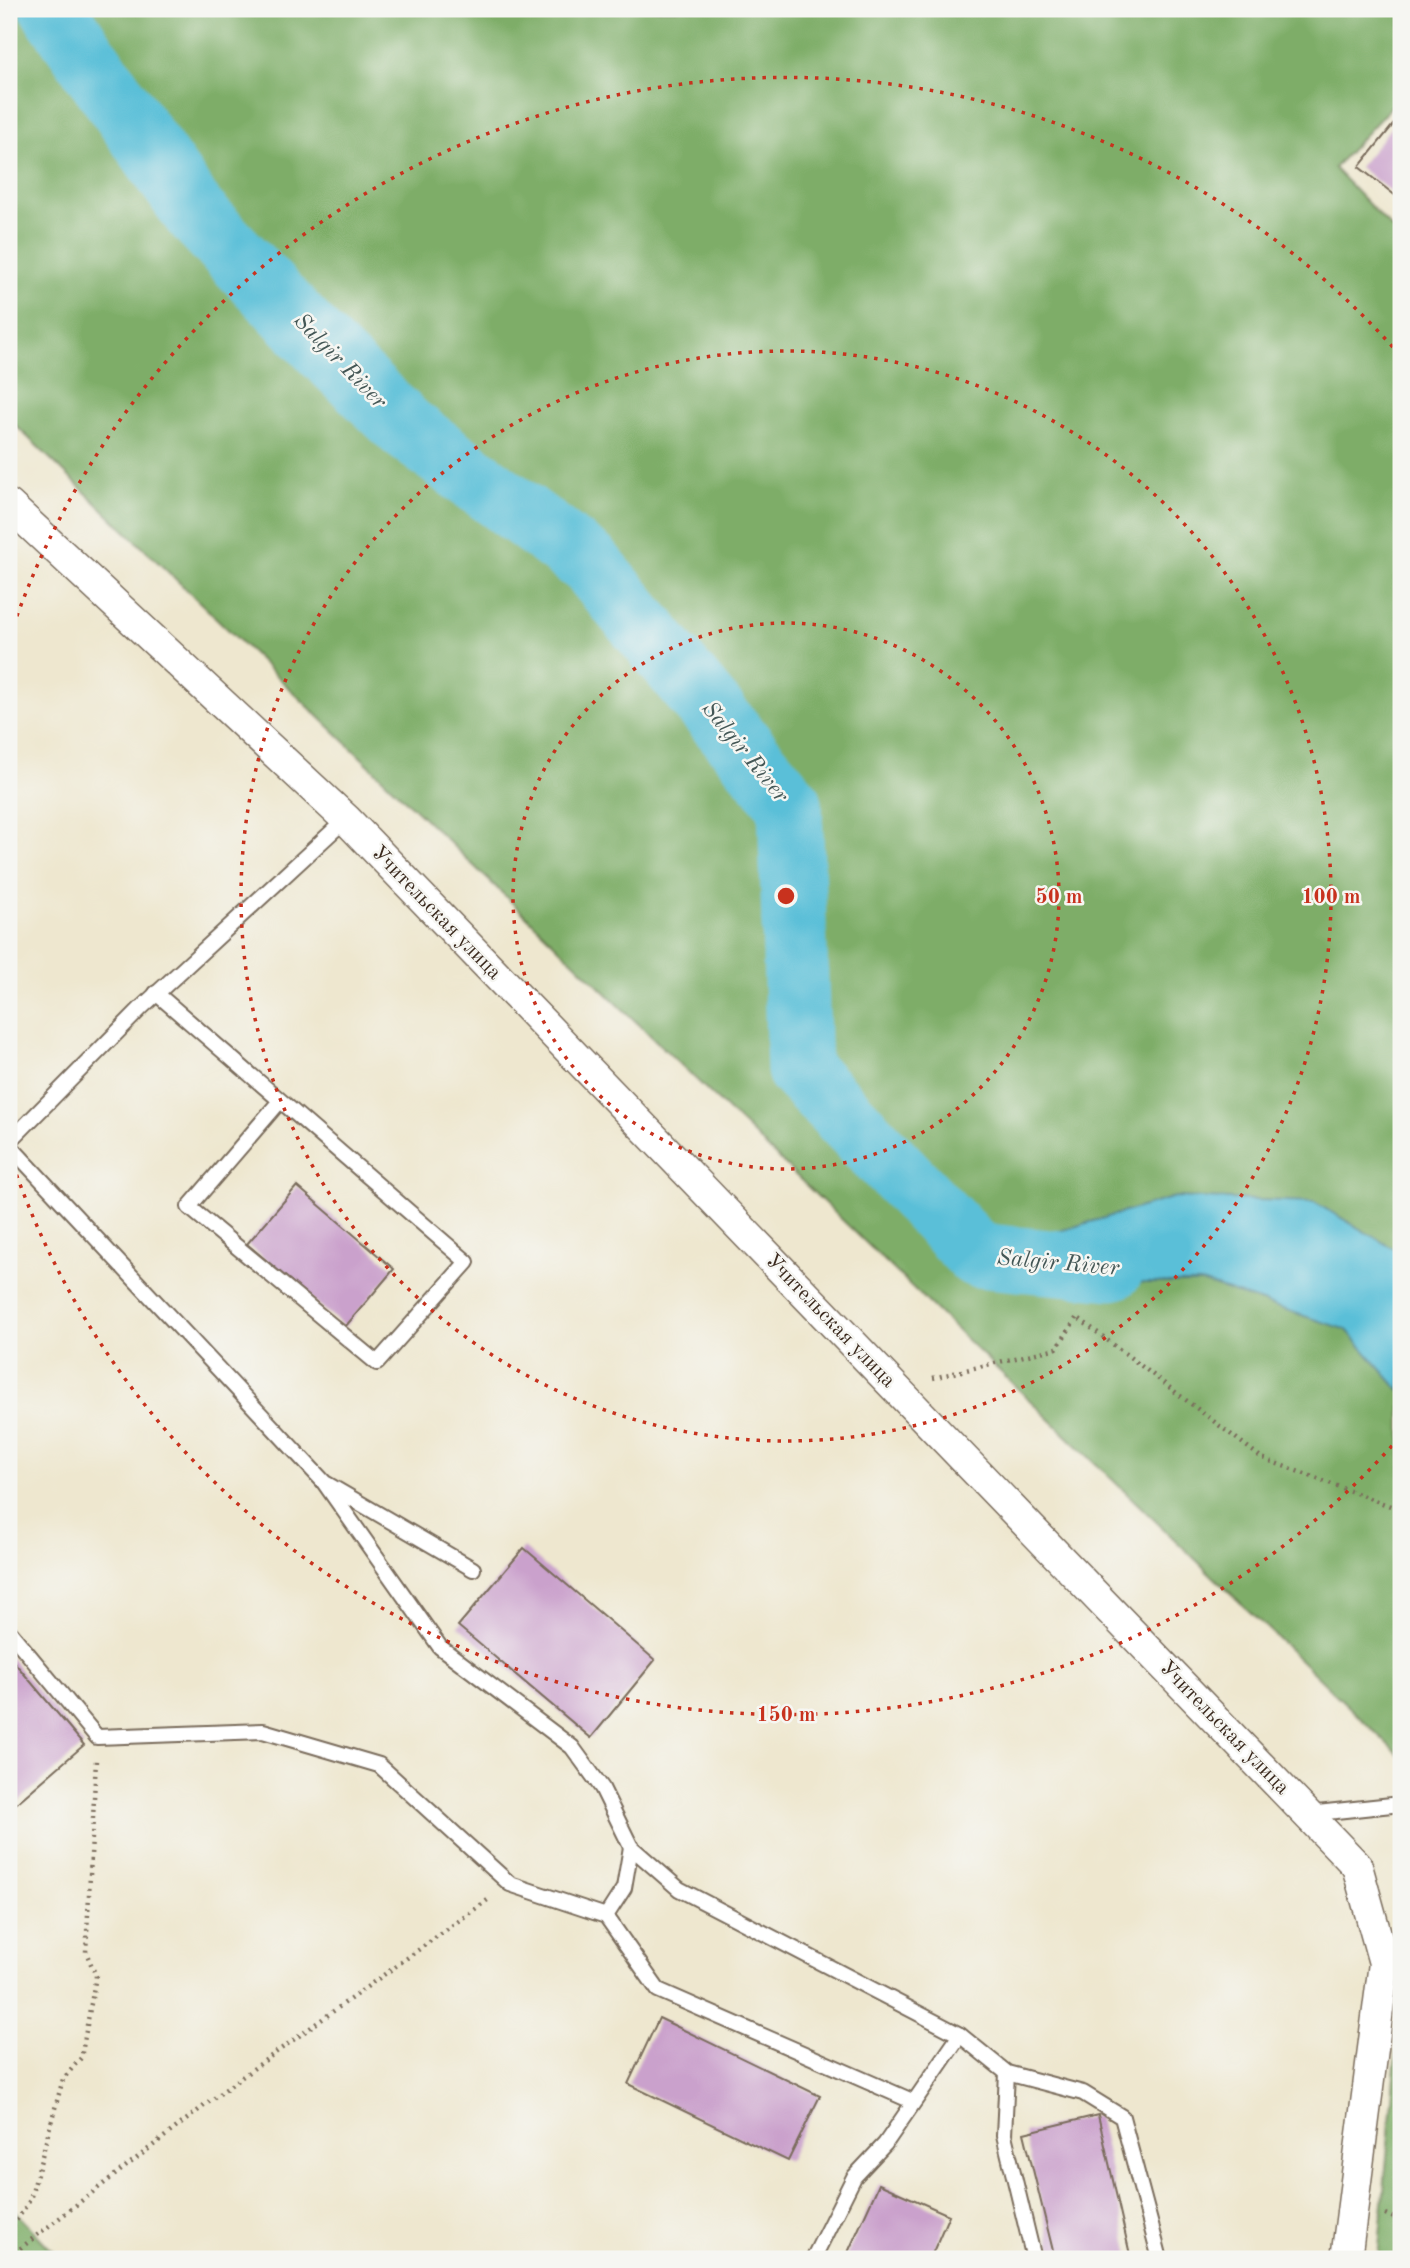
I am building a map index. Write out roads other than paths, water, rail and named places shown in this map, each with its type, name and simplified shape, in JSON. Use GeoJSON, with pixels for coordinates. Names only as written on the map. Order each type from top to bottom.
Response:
{"type":"FeatureCollection","features":[{"type":"Feature","properties":{"kind":"street","name":"Учительская улица"},"geometry":{"type":"LineString","coordinates":[[9,505],[346,819],[1357,1866],[1384,1964],[1346,2259]]}},
{"type":"Feature","properties":{"kind":"lane"},"geometry":{"type":"LineString","coordinates":[[346,819],[156,993],[9,1144],[323,1481],[440,1647],[572,1747],[602,1788],[631,1847],[679,1889],[960,2035],[1007,2073],[1083,2093],[1122,2117],[1160,2259]]}},
{"type":"Feature","properties":{"kind":"lane"},"geometry":{"type":"LineString","coordinates":[[156,993],[467,1262],[377,1363],[189,1207],[280,1101]]}},
{"type":"Feature","properties":{"kind":"lane"},"geometry":{"type":"LineString","coordinates":[[323,1481],[473,1569]]}},
{"type":"Feature","properties":{"kind":"lane"},"geometry":{"type":"LineString","coordinates":[[9,1631],[97,1737],[263,1731],[379,1765],[510,1884],[606,1916],[658,1990],[912,2101]]}},
{"type":"Feature","properties":{"kind":"lane"},"geometry":{"type":"LineString","coordinates":[[1307,1814],[1401,1804]]}},
{"type":"Feature","properties":{"kind":"lane"},"geometry":{"type":"LineString","coordinates":[[606,1916],[624,1888],[631,1847]]}},
{"type":"Feature","properties":{"kind":"lane"},"geometry":{"type":"LineString","coordinates":[[813,2259],[854,2177],[885,2144],[912,2101],[960,2035]]}},
{"type":"Feature","properties":{"kind":"lane"},"geometry":{"type":"LineString","coordinates":[[1007,2073],[1004,2135],[1034,2259]]}},
{"type":"Feature","properties":{"kind":"water"},"geometry":{"type":"Polygon","coordinates":[[[1175,1197],[1314,1202],[1401,1253],[1401,1392],[1347,1330],[1204,1283],[1032,1283],[1019,1243],[1175,1197]]]}},
{"type":"Feature","properties":{"kind":"waterway","name":"Salgir River"},"geometry":{"type":"LineString","coordinates":[[53,9],[194,212],[323,348],[406,428],[590,564],[790,804],[799,1069],[977,1255],[1112,1268]]}}]}
